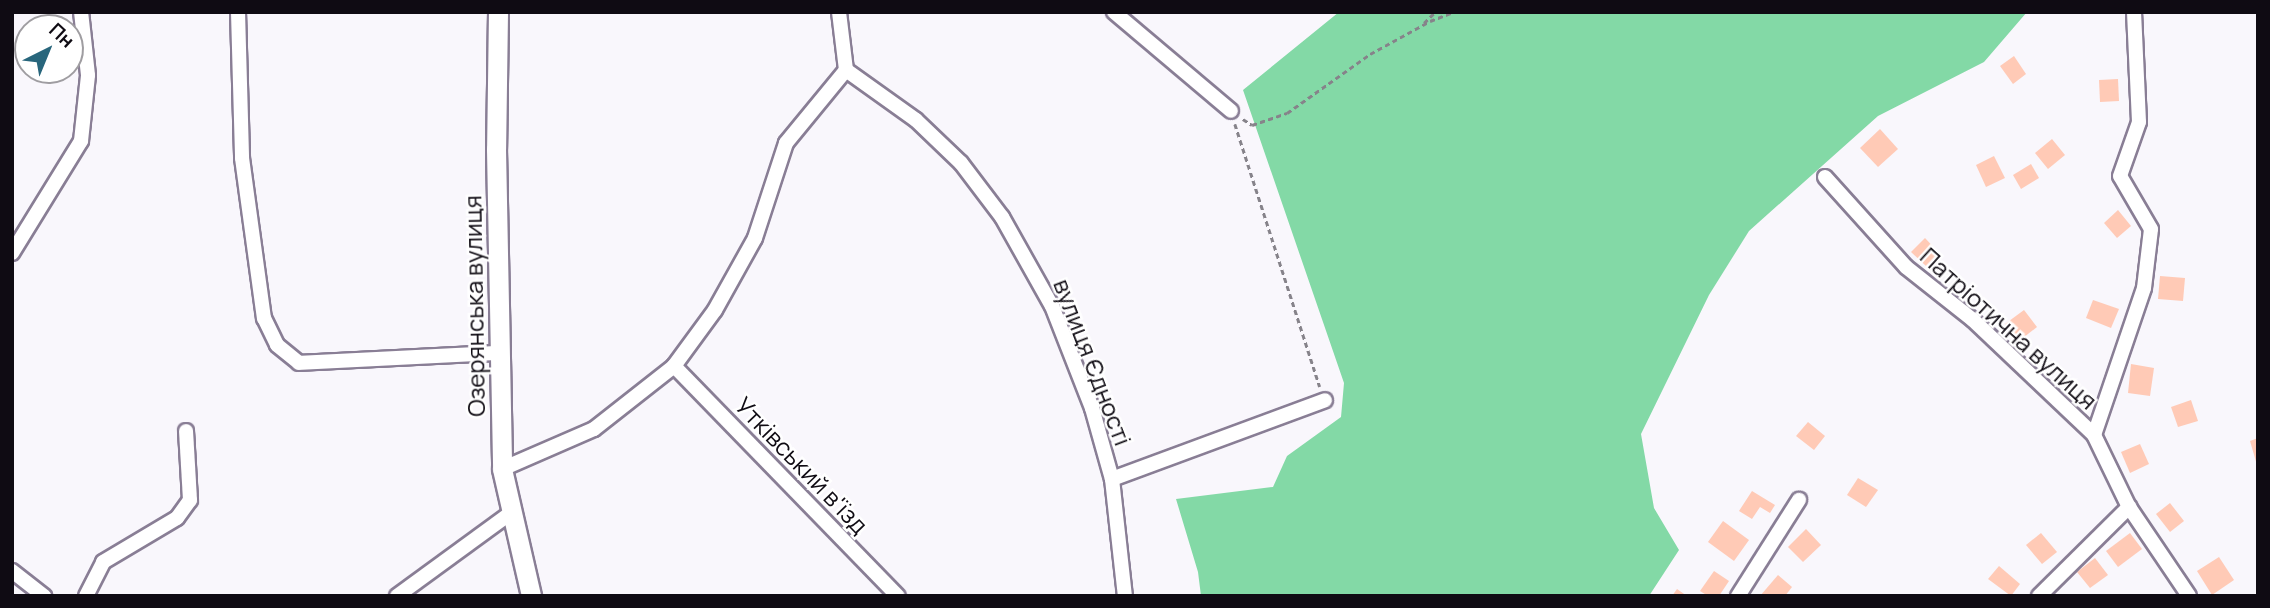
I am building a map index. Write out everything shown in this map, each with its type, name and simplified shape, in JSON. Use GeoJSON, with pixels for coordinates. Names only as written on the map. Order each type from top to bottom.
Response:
{"type":"FeatureCollection","features":[{"type":"Feature","properties":{"kind":"street"},"geometry":{"type":"LineString","coordinates":[[12,253],[81,141],[88,75],[81,12]]}},
{"type":"Feature","properties":{"kind":"street"},"geometry":{"type":"LineString","coordinates":[[238,12],[242,158],[264,318],[277,345],[299,363],[499,353]]}},
{"type":"Feature","properties":{"kind":"street","name":"Озерянська вулиця"},"geometry":{"type":"LineString","coordinates":[[498,12],[496,149],[502,470],[531,596]]}},
{"type":"Feature","properties":{"kind":"street"},"geometry":{"type":"LineString","coordinates":[[502,470],[594,429],[674,366],[715,310],[755,238],[786,143],[846,70],[839,12]]}},
{"type":"Feature","properties":{"kind":"street"},"geometry":{"type":"LineString","coordinates":[[1114,12],[1231,111]]}},
{"type":"Feature","properties":{"kind":"street"},"geometry":{"type":"LineString","coordinates":[[2094,435],[2144,288],[2151,229],[2120,176],[2139,122],[2134,12]]}},
{"type":"Feature","properties":{"kind":"street","name":"вулиця Єдності"},"geometry":{"type":"LineString","coordinates":[[846,70],[925,129],[961,163],[1002,217],[1052,306],[1092,408],[1112,479],[1125,596]]}},
{"type":"Feature","properties":{"kind":"street","name":"Патріотична вулиця"},"geometry":{"type":"LineString","coordinates":[[1825,177],[1906,267],[1973,320],[2094,435],[2129,507],[2189,596]]}},
{"type":"Feature","properties":{"kind":"street","name":"Утківський в'їзд"},"geometry":{"type":"LineString","coordinates":[[674,366],[898,596]]}},
{"type":"Feature","properties":{"kind":"street"},"geometry":{"type":"LineString","coordinates":[[1112,479],[1325,400]]}},
{"type":"Feature","properties":{"kind":"street"},"geometry":{"type":"LineString","coordinates":[[86,596],[103,562],[177,518],[190,500],[186,431]]}},
{"type":"Feature","properties":{"kind":"street"},"geometry":{"type":"LineString","coordinates":[[1738,596],[1799,500]]}},
{"type":"Feature","properties":{"kind":"street"},"geometry":{"type":"LineString","coordinates":[[2039,596],[2129,507]]}},
{"type":"Feature","properties":{"kind":"street"},"geometry":{"type":"LineString","coordinates":[[397,596],[512,512]]}},
{"type":"Feature","properties":{"kind":"street"},"geometry":{"type":"LineString","coordinates":[[12,571],[44,596]]}},
{"type":"Feature","properties":{"kind":"path"},"geometry":{"type":"LineString","coordinates":[[1422,25],[1435,12]]}},
{"type":"Feature","properties":{"kind":"path"},"geometry":{"type":"LineString","coordinates":[[1231,111],[1252,125],[1287,113],[1370,54],[1422,25],[1454,12]]}},
{"type":"Feature","properties":{"kind":"path"},"geometry":{"type":"LineString","coordinates":[[1231,111],[1325,400]]}},
{"type":"Feature","properties":{"kind":"green space"},"geometry":{"type":"Polygon","coordinates":[[[1339,12],[2027,12],[1984,62],[1878,116],[1749,231],[1709,295],[1641,434],[1654,508],[1679,550],[1649,596],[1201,596],[1198,572],[1176,499],[1273,487],[1287,456],[1341,417],[1344,383],[1243,90],[1339,12]]]}},
{"type":"Feature","properties":{"kind":"building"},"geometry":{"type":"Polygon","coordinates":[[[2014,56],[2026,74],[2013,84],[2000,66],[2014,56]]]}},
{"type":"Feature","properties":{"kind":"building"},"geometry":{"type":"Polygon","coordinates":[[[2118,79],[2119,101],[2100,102],[2099,80],[2118,79]]]}},
{"type":"Feature","properties":{"kind":"building"},"geometry":{"type":"Polygon","coordinates":[[[1880,129],[1898,149],[1878,167],[1860,148],[1880,129]]]}},
{"type":"Feature","properties":{"kind":"building"},"geometry":{"type":"Polygon","coordinates":[[[2052,139],[2065,155],[2048,169],[2035,153],[2052,139]]]}},
{"type":"Feature","properties":{"kind":"building"},"geometry":{"type":"Polygon","coordinates":[[[1994,156],[2005,178],[1986,187],[1976,165],[1994,156]]]}},
{"type":"Feature","properties":{"kind":"building"},"geometry":{"type":"Polygon","coordinates":[[[2031,164],[2039,178],[2021,189],[2013,175],[2031,164]]]}},
{"type":"Feature","properties":{"kind":"building"},"geometry":{"type":"Polygon","coordinates":[[[2118,210],[2131,226],[2117,238],[2104,223],[2118,210]]]}},
{"type":"Feature","properties":{"kind":"building"},"geometry":{"type":"Polygon","coordinates":[[[1925,238],[1939,253],[1926,266],[1911,252],[1925,238]]]}},
{"type":"Feature","properties":{"kind":"building"},"geometry":{"type":"Polygon","coordinates":[[[2160,276],[2185,278],[2183,301],[2158,299],[2160,276]]]}},
{"type":"Feature","properties":{"kind":"building"},"geometry":{"type":"Polygon","coordinates":[[[2093,300],[2119,309],[2111,328],[2086,318],[2093,300]]]}},
{"type":"Feature","properties":{"kind":"building"},"geometry":{"type":"Polygon","coordinates":[[[2024,310],[2037,327],[2019,341],[2005,324],[2024,310]]]}},
{"type":"Feature","properties":{"kind":"building"},"geometry":{"type":"Polygon","coordinates":[[[2131,364],[2154,368],[2150,396],[2128,393],[2131,364]]]}},
{"type":"Feature","properties":{"kind":"building"},"geometry":{"type":"Polygon","coordinates":[[[2191,400],[2198,421],[2178,427],[2171,407],[2191,400]]]}},
{"type":"Feature","properties":{"kind":"building"},"geometry":{"type":"Polygon","coordinates":[[[1808,422],[1825,436],[1814,450],[1796,436],[1808,422]]]}},
{"type":"Feature","properties":{"kind":"building"},"geometry":{"type":"Polygon","coordinates":[[[2258,438],[2258,465],[2257,465],[2250,441],[2258,438]]]}},
{"type":"Feature","properties":{"kind":"building"},"geometry":{"type":"Polygon","coordinates":[[[2140,444],[2149,464],[2130,473],[2121,452],[2140,444]]]}},
{"type":"Feature","properties":{"kind":"building"},"geometry":{"type":"Polygon","coordinates":[[[1858,478],[1878,490],[1866,507],[1847,495],[1858,478]]]}},
{"type":"Feature","properties":{"kind":"building"},"geometry":{"type":"Polygon","coordinates":[[[1752,491],[1775,505],[1770,513],[1760,507],[1752,519],[1739,511],[1752,491]]]}},
{"type":"Feature","properties":{"kind":"building"},"geometry":{"type":"Polygon","coordinates":[[[2170,503],[2184,521],[2170,532],[2156,514],[2170,503]]]}},
{"type":"Feature","properties":{"kind":"building"},"geometry":{"type":"Polygon","coordinates":[[[1723,521],[1749,540],[1734,561],[1708,542],[1723,521]]]}},
{"type":"Feature","properties":{"kind":"building"},"geometry":{"type":"Polygon","coordinates":[[[1806,529],[1821,545],[1803,562],[1788,547],[1806,529]]]}},
{"type":"Feature","properties":{"kind":"building"},"geometry":{"type":"Polygon","coordinates":[[[2041,533],[2057,552],[2042,564],[2026,545],[2041,533]]]}},
{"type":"Feature","properties":{"kind":"building"},"geometry":{"type":"Polygon","coordinates":[[[2130,533],[2142,549],[2118,567],[2106,551],[2130,533]]]}},
{"type":"Feature","properties":{"kind":"building"},"geometry":{"type":"Polygon","coordinates":[[[2219,557],[2234,580],[2212,595],[2197,571],[2219,557]]]}},
{"type":"Feature","properties":{"kind":"building"},"geometry":{"type":"Polygon","coordinates":[[[2095,558],[2108,575],[2090,588],[2077,572],[2095,558]]]}},
{"type":"Feature","properties":{"kind":"building"},"geometry":{"type":"Polygon","coordinates":[[[1999,566],[2020,584],[2011,596],[1988,579],[1999,566]]]}},
{"type":"Feature","properties":{"kind":"building"},"geometry":{"type":"Polygon","coordinates":[[[1714,571],[1729,581],[1719,596],[1708,596],[1700,591],[1714,571]]]}},
{"type":"Feature","properties":{"kind":"building"},"geometry":{"type":"Polygon","coordinates":[[[1778,575],[1792,587],[1785,596],[1760,596],[1778,575]]]}},
{"type":"Feature","properties":{"kind":"building"},"geometry":{"type":"Polygon","coordinates":[[[1677,589],[1687,596],[1672,596],[1677,589]]]}}]}
